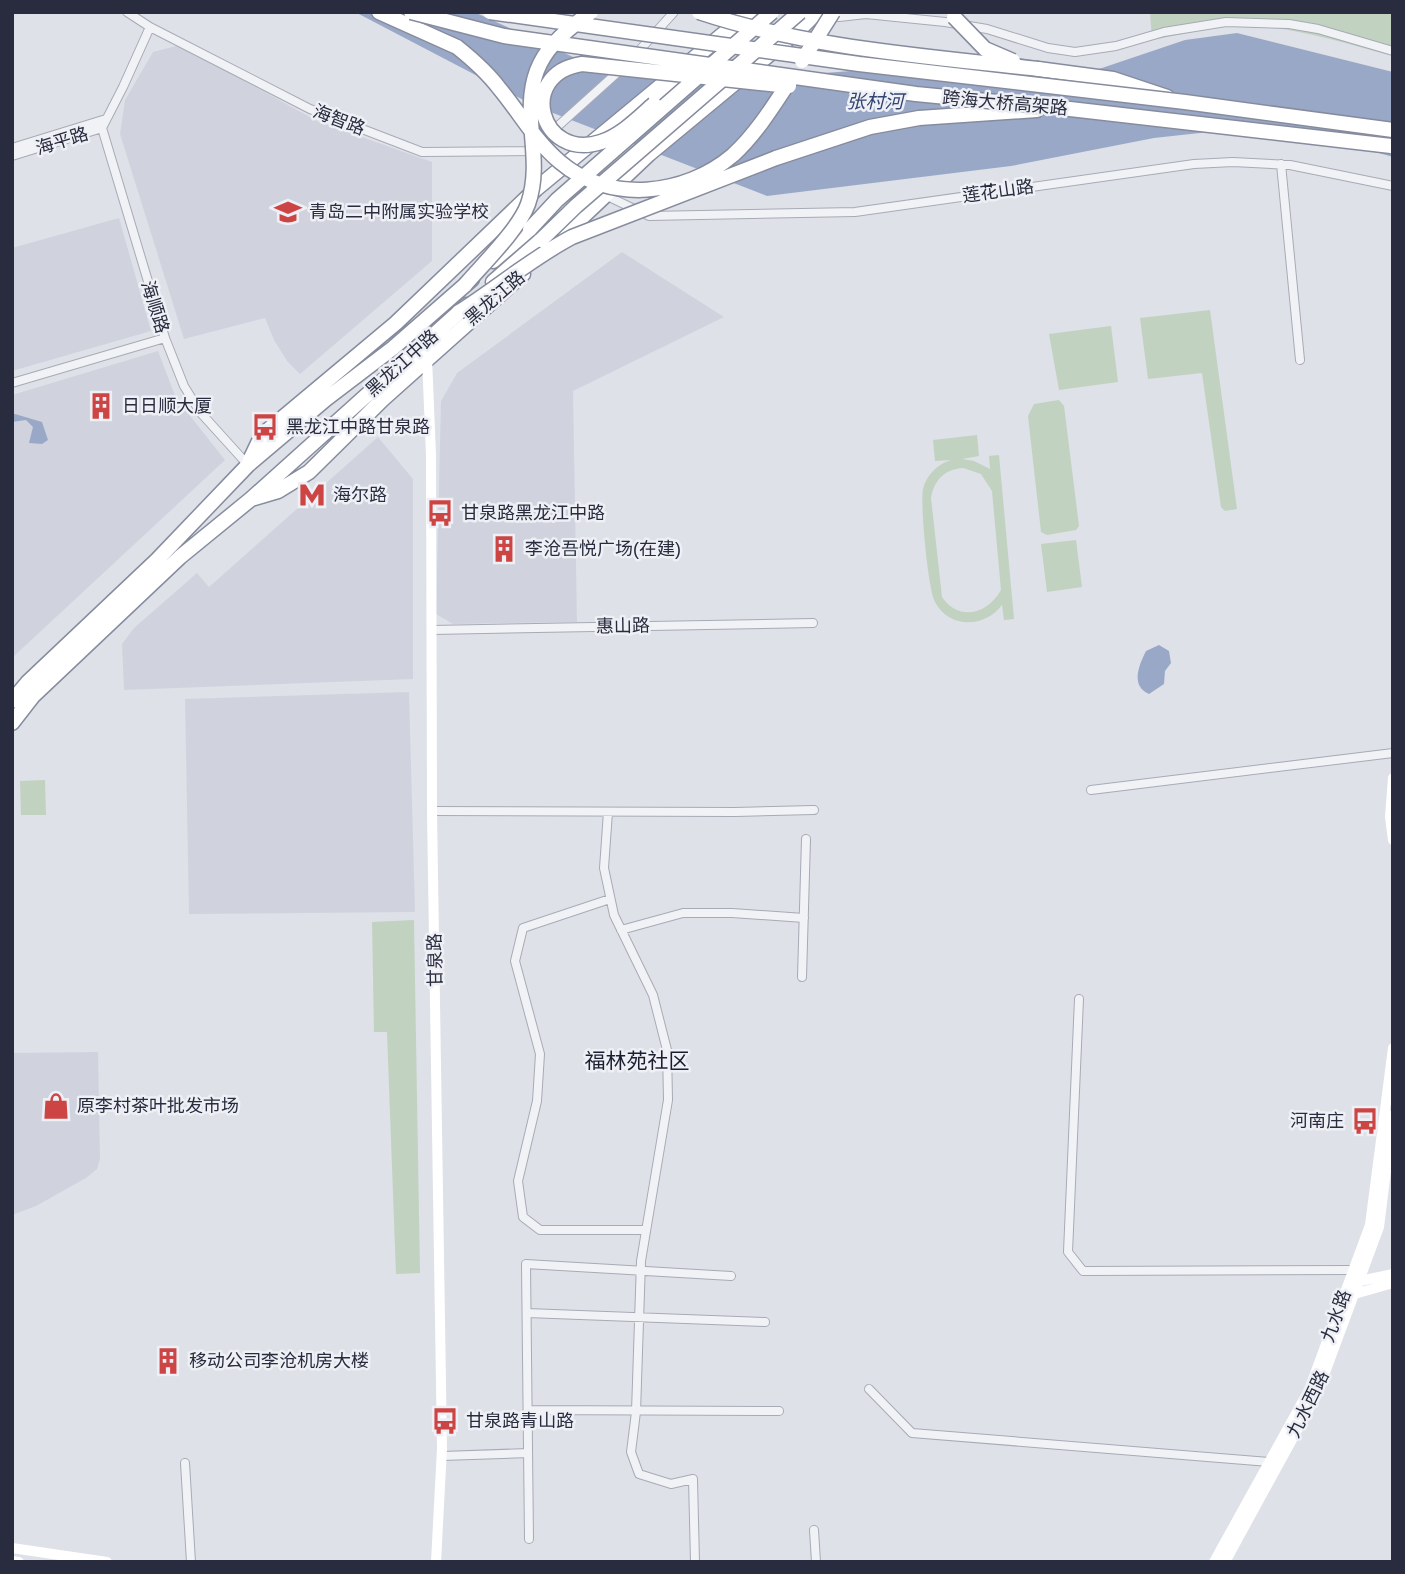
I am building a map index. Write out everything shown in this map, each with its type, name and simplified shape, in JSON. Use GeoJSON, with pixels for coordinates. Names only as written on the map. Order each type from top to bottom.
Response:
{"type":"FeatureCollection","features":[{"type":"Feature","properties":{"kind":"highway"},"geometry":{"type":"LineString","coordinates":[[379,12],[457,47],[477,63],[499,87],[537,139],[559,162],[597,183],[638,191],[673,186],[712,169],[732,155],[749,138],[778,99],[819,13]]}},
{"type":"Feature","properties":{"kind":"highway","name":"跨海大桥高架路"},"geometry":{"type":"LineString","coordinates":[[411,12],[504,36],[916,94],[1393,147]]}},
{"type":"Feature","properties":{"kind":"highway","name":"跨海大桥高架路"},"geometry":{"type":"LineString","coordinates":[[490,12],[859,64],[1185,102],[1393,130]]}},
{"type":"Feature","properties":{"kind":"highway"},"geometry":{"type":"LineString","coordinates":[[465,285],[516,225],[528,206],[534,180],[530,106],[538,64],[568,28],[591,12]]}},
{"type":"Feature","properties":{"kind":"highway"},"geometry":{"type":"LineString","coordinates":[[699,12],[741,26],[820,41],[1113,79],[1185,102]]}},
{"type":"Feature","properties":{"kind":"highway","name":"黑龙江中路"},"geometry":{"type":"LineString","coordinates":[[248,465],[262,435],[396,323],[455,265],[570,161],[750,12]]}},
{"type":"Feature","properties":{"kind":"highway","name":"黑龙江中路"},"geometry":{"type":"LineString","coordinates":[[12,701],[28,682],[157,559],[248,465],[326,399],[393,348],[772,12]]}},
{"type":"Feature","properties":{"kind":"highway"},"geometry":{"type":"LineString","coordinates":[[952,12],[985,48],[1007,60],[1038,69]]}},
{"type":"Feature","properties":{"kind":"highway"},"geometry":{"type":"LineString","coordinates":[[605,195],[649,154],[819,13]]}},
{"type":"Feature","properties":{"kind":"highway","name":"黑龙江中路"},"geometry":{"type":"LineString","coordinates":[[12,723],[33,696],[180,557],[251,499],[576,206],[819,13]]}},
{"type":"Feature","properties":{"kind":"highway"},"geometry":{"type":"LineString","coordinates":[[742,39],[709,64],[698,72],[687,80],[654,104],[619,133],[600,142],[571,142],[554,135],[547,126],[542,104],[549,80],[562,69],[582,64],[621,66],[673,74],[686,75],[699,77],[816,89],[916,94]]}},
{"type":"Feature","properties":{"kind":"highway"},"geometry":{"type":"LineString","coordinates":[[459,312],[500,286],[546,251],[572,237],[819,142],[870,127],[919,118],[1070,109]]}},
{"type":"Feature","properties":{"kind":"highway","name":"黑龙江路"},"geometry":{"type":"LineString","coordinates":[[251,499],[278,491],[309,472],[427,358],[526,272],[605,195]]}},
{"type":"Feature","properties":{"kind":"highway"},"geometry":{"type":"LineString","coordinates":[[12,689],[28,682]]}},
{"type":"Feature","properties":{"kind":"highway"},"geometry":{"type":"LineString","coordinates":[[12,732],[33,696]]}},
{"type":"Feature","properties":{"kind":"street","name":"海智路"},"geometry":{"type":"LineString","coordinates":[[127,12],[150,27],[310,110],[422,152],[530,150],[570,161]]}},
{"type":"Feature","properties":{"kind":"street"},"geometry":{"type":"LineString","coordinates":[[530,150],[628,63],[674,12]]}},
{"type":"Feature","properties":{"kind":"street"},"geometry":{"type":"LineString","coordinates":[[1240,23],[1245,12]]}},
{"type":"Feature","properties":{"kind":"street"},"geometry":{"type":"LineString","coordinates":[[819,13],[839,17],[866,13],[976,27],[1048,48],[1075,52],[1116,46],[1164,32],[1226,23],[1289,24],[1318,29],[1393,51]]}},
{"type":"Feature","properties":{"kind":"street","name":"海平路"},"geometry":{"type":"LineString","coordinates":[[12,156],[102,128],[150,27]]}},
{"type":"Feature","properties":{"kind":"street","name":"海平路"},"geometry":{"type":"LineString","coordinates":[[12,148],[106,119]]}},
{"type":"Feature","properties":{"kind":"street","name":"海顺路"},"geometry":{"type":"LineString","coordinates":[[102,128],[165,338],[184,386],[200,412],[248,465]]}},
{"type":"Feature","properties":{"kind":"street","name":"莲花山路"},"geometry":{"type":"LineString","coordinates":[[570,161],[605,195],[649,216],[855,212],[1194,164],[1233,162],[1281,164],[1393,186]]}},
{"type":"Feature","properties":{"kind":"street"},"geometry":{"type":"LineString","coordinates":[[1281,164],[1300,360]]}},
{"type":"Feature","properties":{"kind":"street"},"geometry":{"type":"LineString","coordinates":[[12,383],[165,338]]}},
{"type":"Feature","properties":{"kind":"street","name":"甘泉路"},"geometry":{"type":"LineString","coordinates":[[427,358],[432,455],[432,811],[442,1456],[436,1562]]}},
{"type":"Feature","properties":{"kind":"street","name":"惠山路"},"geometry":{"type":"LineString","coordinates":[[432,630],[813,623]]}},
{"type":"Feature","properties":{"kind":"street"},"geometry":{"type":"LineString","coordinates":[[1091,790],[1393,753]]}},
{"type":"Feature","properties":{"kind":"street"},"geometry":{"type":"LineString","coordinates":[[1393,778],[1390,817],[1393,840]]}},
{"type":"Feature","properties":{"kind":"street"},"geometry":{"type":"LineString","coordinates":[[432,811],[735,813],[814,810]]}},
{"type":"Feature","properties":{"kind":"street"},"geometry":{"type":"LineString","coordinates":[[608,812],[604,867],[610,899],[614,915],[653,995],[667,1050],[668,1100],[641,1271],[636,1412],[631,1452],[639,1474],[671,1484],[693,1479],[695,1562]]}},
{"type":"Feature","properties":{"kind":"street"},"geometry":{"type":"LineString","coordinates":[[802,977],[806,839]]}},
{"type":"Feature","properties":{"kind":"street"},"geometry":{"type":"LineString","coordinates":[[610,899],[523,928],[515,961],[540,1054],[537,1101],[518,1181],[523,1217],[540,1230],[646,1230]]}},
{"type":"Feature","properties":{"kind":"street"},"geometry":{"type":"LineString","coordinates":[[621,930],[683,913],[804,918]]}},
{"type":"Feature","properties":{"kind":"street"},"geometry":{"type":"LineString","coordinates":[[1079,999],[1068,1252],[1083,1271],[1354,1278],[1393,1274]]}},
{"type":"Feature","properties":{"kind":"street","name":"九水路"},"geometry":{"type":"LineString","coordinates":[[1354,1278],[1370,1225],[1393,1048]]}},
{"type":"Feature","properties":{"kind":"street","name":"九水西路"},"geometry":{"type":"LineString","coordinates":[[1225,1562],[1317,1394],[1354,1278],[1379,1227],[1393,1115]]}},
{"type":"Feature","properties":{"kind":"street"},"geometry":{"type":"LineString","coordinates":[[529,1539],[526,1264],[731,1276]]}},
{"type":"Feature","properties":{"kind":"street"},"geometry":{"type":"LineString","coordinates":[[1349,1294],[1393,1283]]}},
{"type":"Feature","properties":{"kind":"street","name":"九水路"},"geometry":{"type":"LineString","coordinates":[[1214,1562],[1308,1390],[1349,1294]]}},
{"type":"Feature","properties":{"kind":"street"},"geometry":{"type":"LineString","coordinates":[[527,1313],[765,1322]]}},
{"type":"Feature","properties":{"kind":"street"},"geometry":{"type":"LineString","coordinates":[[869,1390],[912,1433],[1269,1462]]}},
{"type":"Feature","properties":{"kind":"street"},"geometry":{"type":"LineString","coordinates":[[528,1410],[779,1411]]}},
{"type":"Feature","properties":{"kind":"street"},"geometry":{"type":"LineString","coordinates":[[442,1456],[528,1453]]}},
{"type":"Feature","properties":{"kind":"street"},"geometry":{"type":"LineString","coordinates":[[185,1463],[191,1562]]}},
{"type":"Feature","properties":{"kind":"street"},"geometry":{"type":"LineString","coordinates":[[814,1530],[816,1562]]}},
{"type":"Feature","properties":{"kind":"street"},"geometry":{"type":"LineString","coordinates":[[12,1548],[107,1562]]}},
{"type":"Feature","properties":{"kind":"street"},"geometry":{"type":"LineString","coordinates":[[12,1561],[19,1562]]}},
{"type":"Feature","properties":{"kind":"shaded area","name":"青岛二中附属实验学校"},"geometry":{"type":"Polygon","coordinates":[[[180,45],[317,121],[432,162],[432,261],[300,374],[287,361],[265,318],[184,339],[120,134],[125,100],[153,52],[180,45]]]}},
{"type":"Feature","properties":{"kind":"shaded area"},"geometry":{"type":"Polygon","coordinates":[[[119,218],[151,331],[12,371],[12,248],[119,218]]]}},
{"type":"Feature","properties":{"kind":"shaded area"},"geometry":{"type":"Polygon","coordinates":[[[622,252],[724,317],[573,391],[577,622],[453,624],[436,614],[441,401],[457,373],[622,252]]]}},
{"type":"Feature","properties":{"kind":"shaded area"},"geometry":{"type":"Polygon","coordinates":[[[158,351],[176,398],[225,460],[12,658],[12,395],[158,351]]]}},
{"type":"Feature","properties":{"kind":"shaded area"},"geometry":{"type":"Polygon","coordinates":[[[378,437],[413,479],[413,679],[124,690],[122,644],[134,628],[197,573],[209,587],[378,437]]]}},
{"type":"Feature","properties":{"kind":"shaded area"},"geometry":{"type":"Polygon","coordinates":[[[409,692],[415,912],[189,914],[185,699],[409,692]]]}},
{"type":"Feature","properties":{"kind":"shaded area","name":"原李村茶叶批发市场"},"geometry":{"type":"Polygon","coordinates":[[[98,1052],[100,1159],[97,1169],[36,1206],[12,1215],[12,1053],[98,1052]]]}},
{"type":"Feature","properties":{"kind":"green space"},"geometry":{"type":"Polygon","coordinates":[[[1150,12],[1393,12],[1393,56],[1316,36],[1258,26],[1216,28],[1152,40],[1150,12]]]}},
{"type":"Feature","properties":{"kind":"green space"},"geometry":{"type":"Polygon","coordinates":[[[1210,310],[1237,509],[1225,511],[1221,507],[1202,373],[1148,379],[1140,318],[1210,310]]]}},
{"type":"Feature","properties":{"kind":"green space"},"geometry":{"type":"Polygon","coordinates":[[[1111,326],[1118,382],[1059,390],[1049,334],[1111,326]]]}},
{"type":"Feature","properties":{"kind":"green space"},"geometry":{"type":"Polygon","coordinates":[[[1059,400],[1064,406],[1079,526],[1076,530],[1047,535],[1041,532],[1028,416],[1034,404],[1059,400]]]}},
{"type":"Feature","properties":{"kind":"green space"},"geometry":{"type":"Polygon","coordinates":[[[977,435],[979,456],[962,459],[974,461],[990,469],[989,456],[999,455],[1014,619],[1004,620],[1002,605],[986,618],[958,621],[941,611],[935,602],[925,546],[923,489],[933,471],[951,460],[935,461],[933,440],[977,435]],[[963,468],[945,473],[937,481],[931,498],[942,597],[949,605],[965,612],[973,612],[989,605],[1001,590],[992,491],[981,474],[963,468]]]}},
{"type":"Feature","properties":{"kind":"green space"},"geometry":{"type":"Polygon","coordinates":[[[1076,540],[1082,587],[1047,592],[1041,544],[1076,540]]]}},
{"type":"Feature","properties":{"kind":"green space"},"geometry":{"type":"Polygon","coordinates":[[[45,780],[46,815],[21,815],[20,781],[45,780]]]}},
{"type":"Feature","properties":{"kind":"green space"},"geometry":{"type":"Polygon","coordinates":[[[414,920],[420,1273],[396,1274],[387,1032],[374,1032],[372,922],[414,920]]]}},
{"type":"Feature","properties":{"kind":"water","name":"张村河"},"geometry":{"type":"Polygon","coordinates":[[[355,12],[474,12],[593,66],[760,78],[1020,58],[1096,70],[1185,40],[1237,33],[1393,72],[1393,157],[1302,131],[1264,126],[1154,138],[1011,166],[767,196],[535,106],[355,12]]]}},
{"type":"Feature","properties":{"kind":"water"},"geometry":{"type":"Polygon","coordinates":[[[12,415],[42,422],[48,440],[42,444],[29,443],[33,427],[26,420],[12,422],[12,415]]]}},
{"type":"Feature","properties":{"kind":"water"},"geometry":{"type":"Polygon","coordinates":[[[1159,645],[1169,651],[1171,663],[1165,671],[1164,684],[1149,694],[1138,681],[1139,669],[1146,651],[1159,645]]]}},
{"type":"Feature","properties":{"kind":"place","name":"青岛二中附属实验学校"},"geometry":{"type":"Point","coordinates":[288,212]}},
{"type":"Feature","properties":{"kind":"place","name":"日日顺大厦"},"geometry":{"type":"Point","coordinates":[101,406]}},
{"type":"Feature","properties":{"kind":"place","name":"黑龙江中路甘泉路"},"geometry":{"type":"Point","coordinates":[265,427]}},
{"type":"Feature","properties":{"kind":"place","name":"海尔路"},"geometry":{"type":"Point","coordinates":[312,495]}},
{"type":"Feature","properties":{"kind":"place","name":"甘泉路黑龙江中路"},"geometry":{"type":"Point","coordinates":[440,513]}},
{"type":"Feature","properties":{"kind":"place","name":"李沧吾悦广场(在建)"},"geometry":{"type":"Point","coordinates":[504,549]}},
{"type":"Feature","properties":{"kind":"place","name":"原李村茶叶批发市场"},"geometry":{"type":"Point","coordinates":[56,1106]}},
{"type":"Feature","properties":{"kind":"place","name":"河南庄"},"geometry":{"type":"Point","coordinates":[1365,1121]}},
{"type":"Feature","properties":{"kind":"place","name":"移动公司李沧机房大楼"},"geometry":{"type":"Point","coordinates":[168,1361]}},
{"type":"Feature","properties":{"kind":"place","name":"甘泉路青山路"},"geometry":{"type":"Point","coordinates":[445,1421]}},
{"type":"Feature","properties":{"kind":"district","name":"福林苑社区"},"geometry":{"type":"Point","coordinates":[637,1060]}}]}
